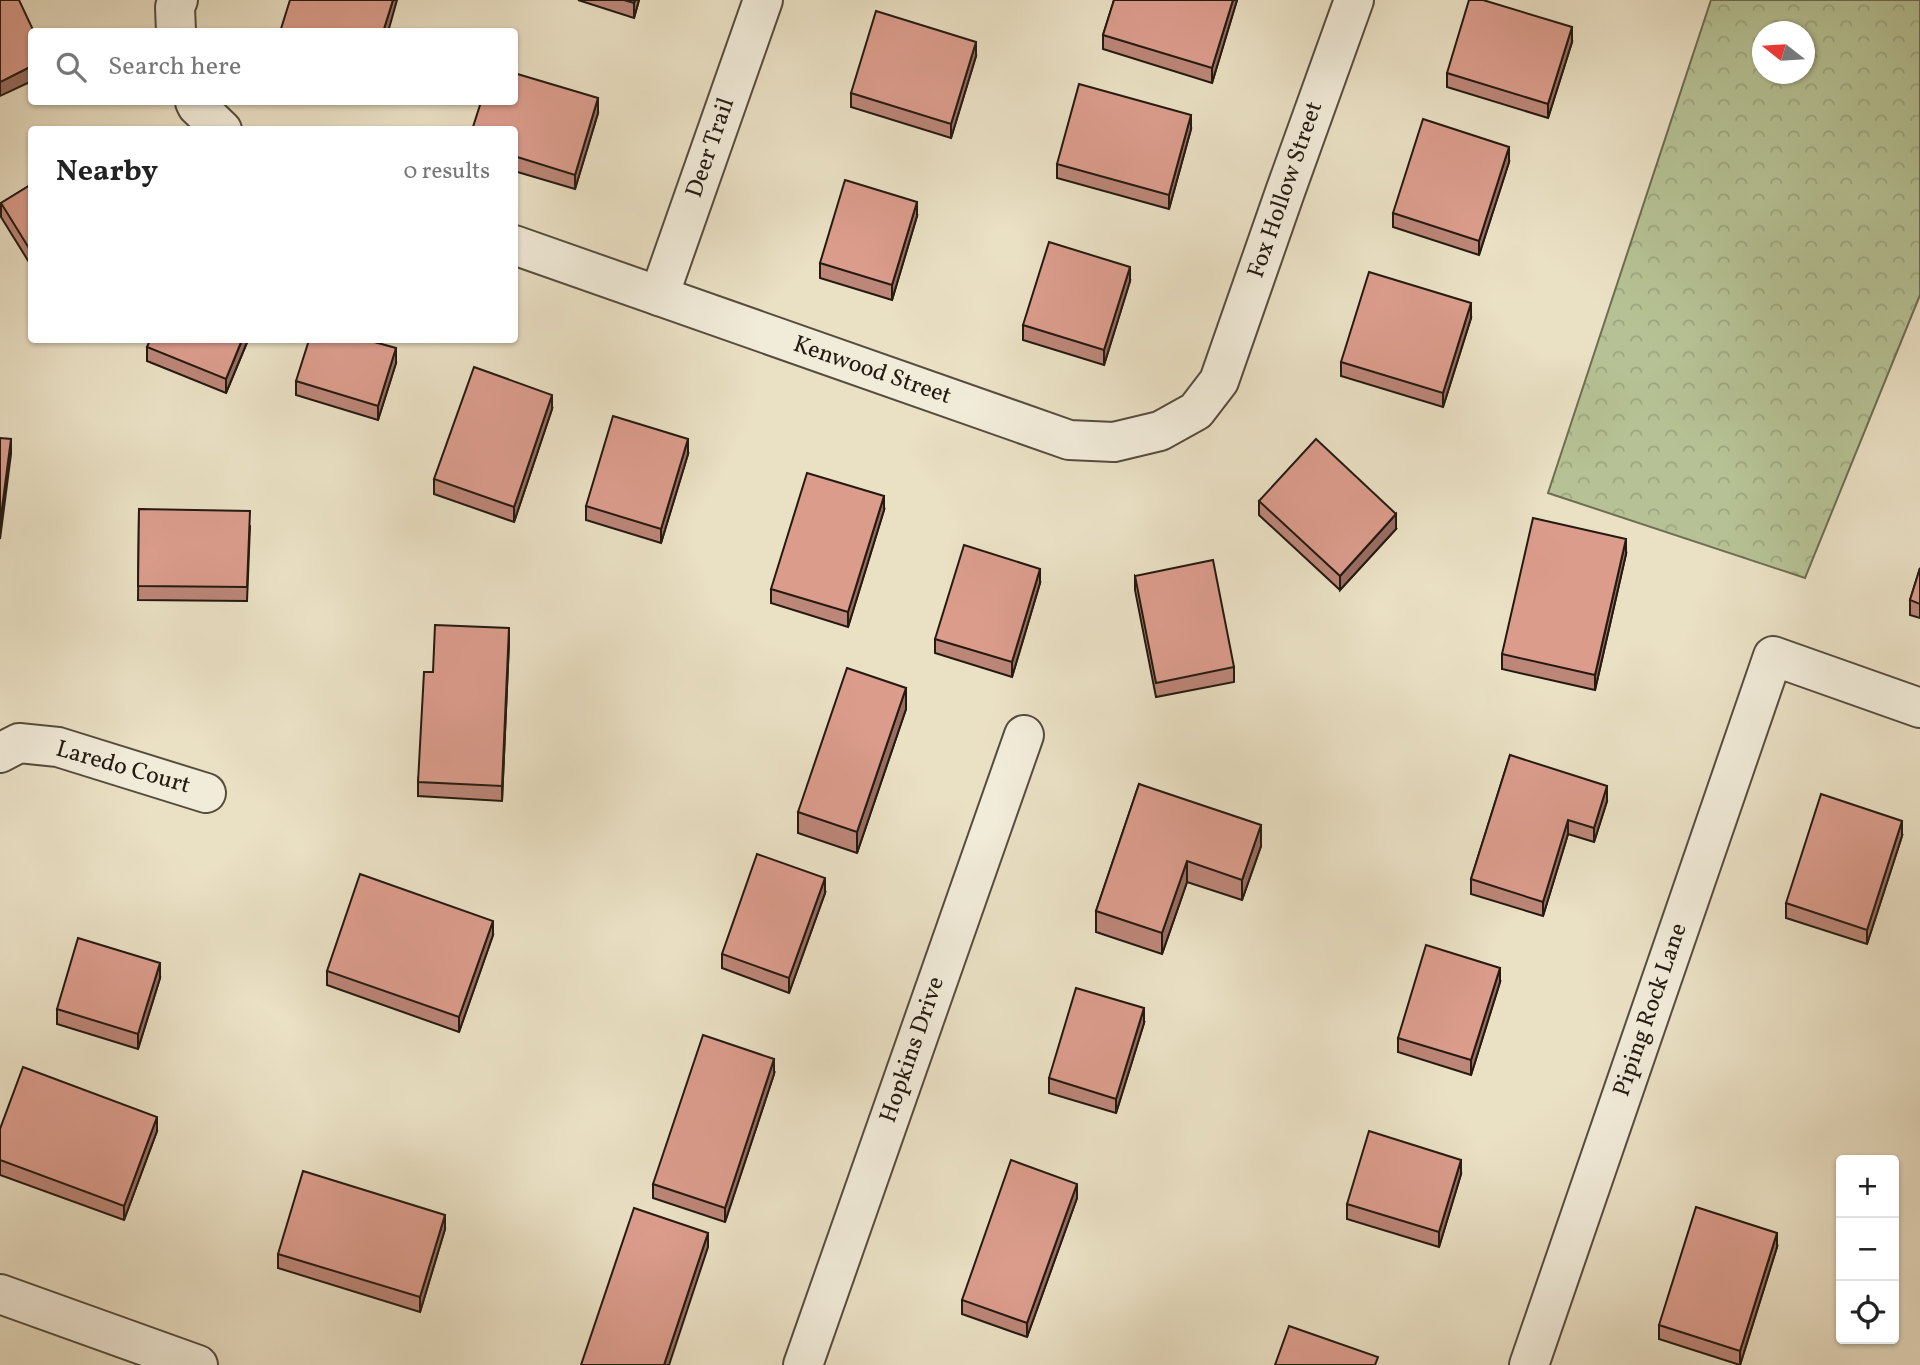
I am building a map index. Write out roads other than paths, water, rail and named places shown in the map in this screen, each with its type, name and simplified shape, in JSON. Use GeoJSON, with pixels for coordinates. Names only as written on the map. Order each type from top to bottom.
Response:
{"type":"FeatureCollection","features":[{"type":"Feature","properties":{"kind":"street","name":"Deer Trail"},"geometry":{"type":"LineString","coordinates":[[659,296],[763,0]]}},
{"type":"Feature","properties":{"kind":"street","name":"Fox Hollow Street"},"geometry":{"type":"LineString","coordinates":[[1219,381],[1354,0]]}},
{"type":"Feature","properties":{"kind":"street"},"geometry":{"type":"LineString","coordinates":[[196,105],[218,126]]}},
{"type":"Feature","properties":{"kind":"street","name":"Kenwood Street"},"geometry":{"type":"LineString","coordinates":[[518,246],[1069,440],[1114,442],[1160,431],[1196,411],[1219,381]]}},
{"type":"Feature","properties":{"kind":"street","name":"Piping Rock Lane"},"geometry":{"type":"LineString","coordinates":[[1529,1365],[1773,656],[1920,708]]}},
{"type":"Feature","properties":{"kind":"street","name":"Hopkins Drive"},"geometry":{"type":"LineString","coordinates":[[803,1365],[1024,735]]}},
{"type":"Feature","properties":{"kind":"street","name":"Laredo Court"},"geometry":{"type":"LineString","coordinates":[[0,753],[19,743],[58,747],[206,793]]}},
{"type":"Feature","properties":{"kind":"street"},"geometry":{"type":"LineString","coordinates":[[0,1294],[198,1365]]}}]}
